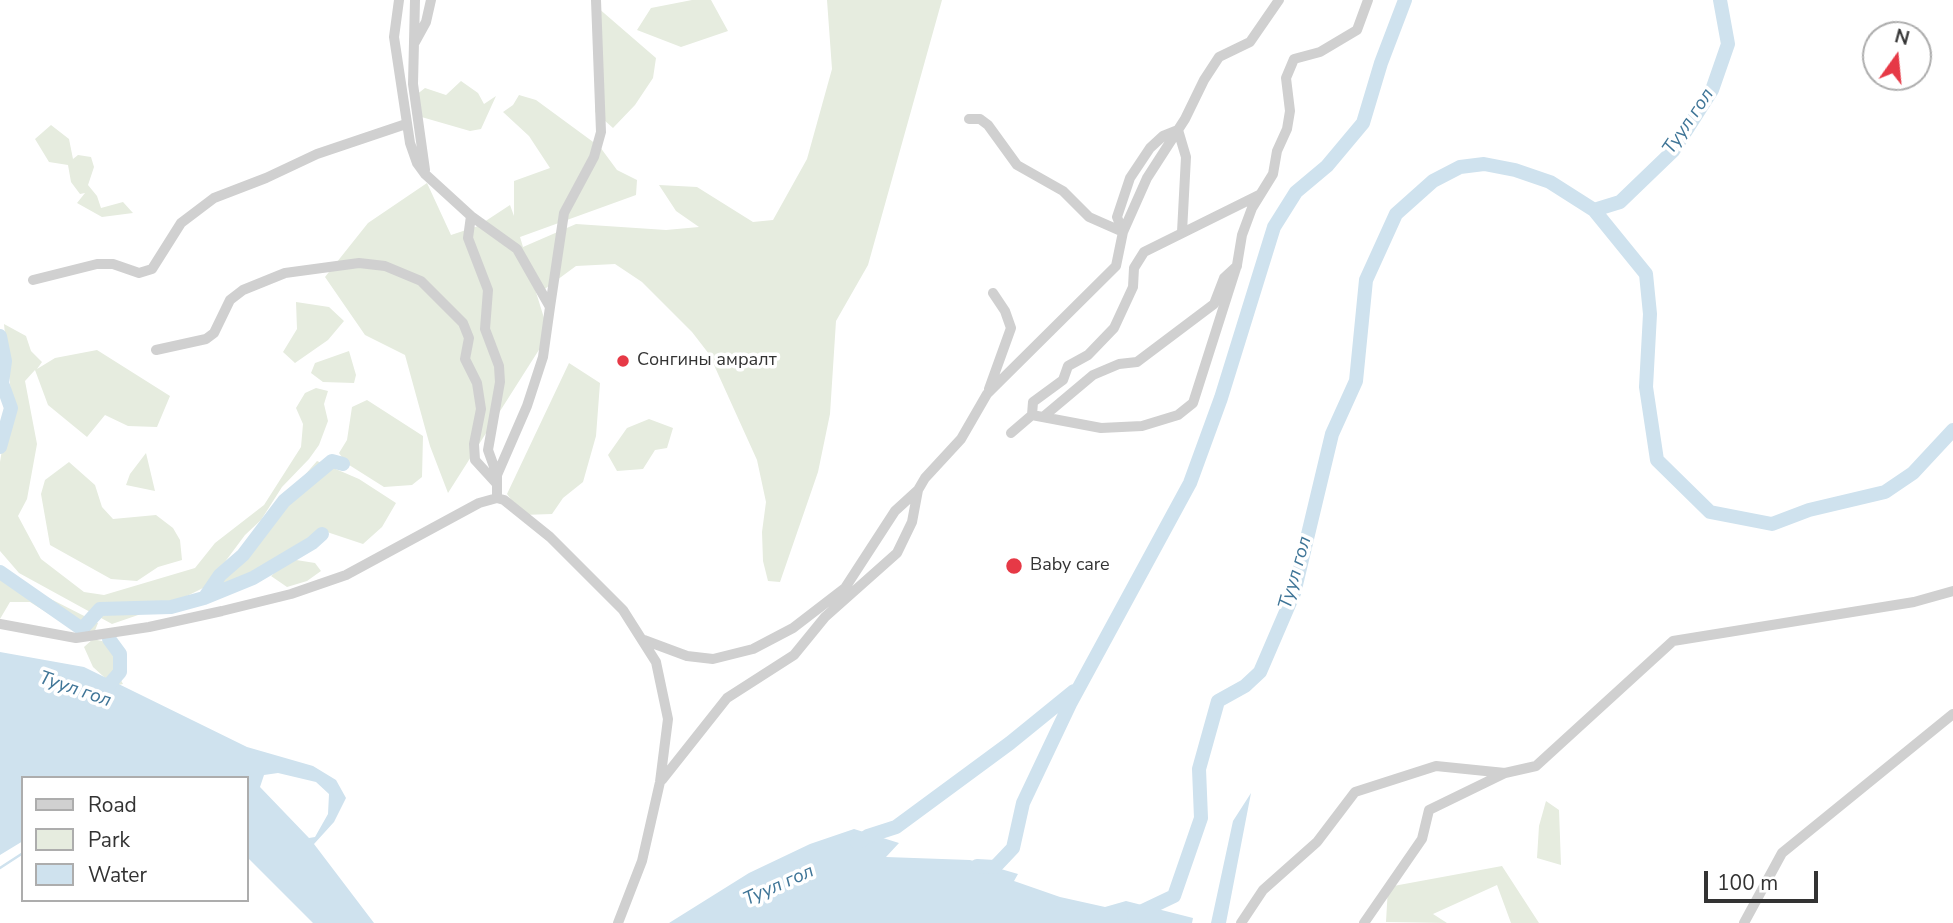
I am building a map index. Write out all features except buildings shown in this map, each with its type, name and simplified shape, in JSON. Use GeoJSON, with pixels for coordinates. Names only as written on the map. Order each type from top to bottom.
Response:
{"type":"FeatureCollection","features":[{"type":"Feature","properties":{"kind":"street"},"geometry":{"type":"LineString","coordinates":[[399,0],[394,37],[406,124],[417,163],[425,174],[471,216],[517,249],[550,307]]}},
{"type":"Feature","properties":{"kind":"street"},"geometry":{"type":"LineString","coordinates":[[415,0],[413,84],[425,174]]}},
{"type":"Feature","properties":{"kind":"street"},"geometry":{"type":"LineString","coordinates":[[415,42],[426,22],[432,0]]}},
{"type":"Feature","properties":{"kind":"street"},"geometry":{"type":"LineString","coordinates":[[496,479],[537,377],[546,340],[564,213],[594,157],[601,132],[596,0]]}},
{"type":"Feature","properties":{"kind":"street"},"geometry":{"type":"LineString","coordinates":[[987,394],[1116,265],[1123,232],[1147,178],[1219,57],[1250,41],[1279,0]]}},
{"type":"Feature","properties":{"kind":"street"},"geometry":{"type":"LineString","coordinates":[[1037,416],[1101,428],[1142,426],[1178,415],[1193,403],[1237,265],[1242,235],[1273,174],[1277,151],[1287,129],[1290,111],[1286,78],[1294,59],[1320,52],[1357,30],[1368,0]]}},
{"type":"Feature","properties":{"kind":"street"},"geometry":{"type":"LineString","coordinates":[[969,119],[980,119],[988,125],[1017,165],[1063,191],[1089,217],[1123,232]]}},
{"type":"Feature","properties":{"kind":"street"},"geometry":{"type":"LineString","coordinates":[[33,280],[97,264],[113,264],[139,273],[152,269],[181,223],[215,198],[317,154],[406,124]]}},
{"type":"Feature","properties":{"kind":"street"},"geometry":{"type":"LineString","coordinates":[[1123,232],[1117,217],[1130,178],[1150,148],[1163,136],[1178,130]]}},
{"type":"Feature","properties":{"kind":"street"},"geometry":{"type":"LineString","coordinates":[[1178,130],[1186,157],[1182,232]]}},
{"type":"Feature","properties":{"kind":"street"},"geometry":{"type":"LineString","coordinates":[[1037,416],[1033,402],[1063,380],[1068,366],[1088,355],[1114,328],[1133,287],[1134,268],[1144,252],[1260,195]]}},
{"type":"Feature","properties":{"kind":"street"},"geometry":{"type":"LineString","coordinates":[[471,216],[468,239],[488,290],[485,329],[499,366],[500,391],[491,422],[488,450],[496,479],[497,498]]}},
{"type":"Feature","properties":{"kind":"street"},"geometry":{"type":"LineString","coordinates":[[156,350],[205,339],[215,333],[230,300],[243,290],[285,272],[359,263],[385,266],[421,281],[463,323],[469,338],[466,359],[477,383],[481,410],[474,444],[475,460],[496,479]]}},
{"type":"Feature","properties":{"kind":"street"},"geometry":{"type":"LineString","coordinates":[[1011,433],[1093,375],[1119,364],[1137,362],[1214,304],[1224,278],[1237,265]]}},
{"type":"Feature","properties":{"kind":"street"},"geometry":{"type":"LineString","coordinates":[[644,640],[687,656],[713,659],[753,649],[793,628],[845,589],[895,511],[918,490],[934,466],[961,439],[987,394],[1011,328],[1005,311],[993,293]]}},
{"type":"Feature","properties":{"kind":"street"},"geometry":{"type":"LineString","coordinates":[[660,782],[727,698],[794,655],[825,617],[897,553],[912,522],[918,490]]}},
{"type":"Feature","properties":{"kind":"street"},"geometry":{"type":"LineString","coordinates":[[0,624],[76,638],[149,627],[291,594],[346,575],[479,503],[497,498],[504,500],[550,537],[623,610],[656,662],[668,719],[660,782],[642,861],[618,923]]}},
{"type":"Feature","properties":{"kind":"street"},"geometry":{"type":"LineString","coordinates":[[1364,923],[1422,839],[1429,810],[1505,773],[1536,766],[1673,641],[1914,602],[1953,591]]}},
{"type":"Feature","properties":{"kind":"street"},"geometry":{"type":"LineString","coordinates":[[1744,923],[1782,853],[1953,714]]}},
{"type":"Feature","properties":{"kind":"street"},"geometry":{"type":"LineString","coordinates":[[1241,923],[1263,890],[1317,842],[1355,792],[1436,766],[1505,773]]}},
{"type":"Feature","properties":{"kind":"green space"},"geometry":{"type":"Polygon","coordinates":[[[692,0],[711,0],[728,31],[681,47],[637,30],[651,8],[692,0]]]}},
{"type":"Feature","properties":{"kind":"green space"},"geometry":{"type":"Polygon","coordinates":[[[827,0],[942,0],[868,265],[836,321],[830,414],[818,472],[780,582],[768,581],[763,561],[762,532],[766,502],[757,460],[709,354],[692,332],[642,282],[615,264],[576,266],[538,294],[535,289],[549,334],[448,493],[430,446],[405,355],[365,335],[325,277],[368,223],[427,183],[451,235],[478,226],[510,205],[514,216],[514,181],[550,168],[529,136],[503,112],[513,105],[519,95],[536,100],[600,147],[617,170],[637,180],[636,195],[520,237],[523,247],[576,224],[666,230],[699,227],[676,211],[659,185],[697,187],[753,222],[773,220],[807,159],[832,69],[827,0]]]}},
{"type":"Feature","properties":{"kind":"green space"},"geometry":{"type":"Polygon","coordinates":[[[597,7],[656,58],[653,78],[635,105],[613,128],[595,112],[601,71],[597,7]]]}},
{"type":"Feature","properties":{"kind":"green space"},"geometry":{"type":"Polygon","coordinates":[[[461,81],[478,93],[484,104],[496,96],[481,129],[470,131],[418,116],[416,95],[425,88],[446,95],[461,81]]]}},
{"type":"Feature","properties":{"kind":"green space"},"geometry":{"type":"Polygon","coordinates":[[[51,125],[69,139],[73,159],[78,155],[91,157],[94,167],[88,185],[97,196],[101,208],[123,202],[133,213],[102,217],[77,203],[85,193],[80,194],[71,182],[68,165],[49,162],[35,139],[51,125]]]}},
{"type":"Feature","properties":{"kind":"green space"},"geometry":{"type":"Polygon","coordinates":[[[296,302],[329,307],[344,321],[328,340],[295,363],[283,352],[297,329],[296,302]]]}},
{"type":"Feature","properties":{"kind":"green space"},"geometry":{"type":"Polygon","coordinates":[[[4,324],[26,336],[31,351],[42,362],[37,369],[55,358],[97,350],[170,396],[157,427],[128,426],[105,415],[87,437],[48,405],[35,370],[25,381],[37,444],[27,499],[18,516],[41,559],[84,592],[104,595],[195,568],[215,543],[264,505],[301,447],[303,424],[296,408],[305,393],[316,388],[328,391],[324,404],[328,421],[319,445],[309,459],[282,487],[261,520],[245,535],[207,586],[173,603],[112,624],[19,573],[0,551],[0,462],[11,394],[4,324]]]}},
{"type":"Feature","properties":{"kind":"green space"},"geometry":{"type":"Polygon","coordinates":[[[349,351],[356,375],[354,383],[323,382],[311,373],[315,363],[349,351]]]}},
{"type":"Feature","properties":{"kind":"green space"},"geometry":{"type":"Polygon","coordinates":[[[569,363],[600,383],[596,436],[583,482],[563,498],[552,514],[522,515],[507,494],[569,363]]]}},
{"type":"Feature","properties":{"kind":"green space"},"geometry":{"type":"Polygon","coordinates":[[[367,400],[423,436],[422,477],[412,485],[384,487],[346,463],[339,453],[347,440],[352,407],[367,400]]]}},
{"type":"Feature","properties":{"kind":"green space"},"geometry":{"type":"Polygon","coordinates":[[[649,419],[673,428],[667,448],[655,450],[643,469],[617,471],[608,455],[627,428],[649,419]]]}},
{"type":"Feature","properties":{"kind":"green space"},"geometry":{"type":"Polygon","coordinates":[[[146,453],[155,491],[126,485],[130,474],[146,453]]]}},
{"type":"Feature","properties":{"kind":"green space"},"geometry":{"type":"Polygon","coordinates":[[[317,461],[359,479],[396,503],[382,527],[363,544],[321,530],[300,546],[218,595],[209,591],[245,555],[277,507],[317,461]]]}},
{"type":"Feature","properties":{"kind":"green space"},"geometry":{"type":"Polygon","coordinates":[[[69,462],[95,485],[102,507],[113,519],[156,515],[173,528],[180,540],[182,560],[158,567],[137,581],[111,579],[50,545],[41,494],[45,480],[69,462]]]}},
{"type":"Feature","properties":{"kind":"green space"},"geometry":{"type":"Polygon","coordinates":[[[290,559],[315,563],[321,571],[307,581],[287,587],[271,576],[290,559]]]}},
{"type":"Feature","properties":{"kind":"green space"},"geometry":{"type":"Polygon","coordinates":[[[0,567],[35,591],[98,623],[94,633],[84,636],[30,602],[10,602],[0,619],[0,567]]]}},
{"type":"Feature","properties":{"kind":"green space"},"geometry":{"type":"Polygon","coordinates":[[[93,639],[110,643],[118,659],[115,669],[123,684],[114,686],[93,667],[84,647],[93,639]]]}},
{"type":"Feature","properties":{"kind":"green space"},"geometry":{"type":"Polygon","coordinates":[[[1546,801],[1559,810],[1561,865],[1537,858],[1539,826],[1546,801]]]}},
{"type":"Feature","properties":{"kind":"green space"},"geometry":{"type":"Polygon","coordinates":[[[1502,866],[1539,923],[1511,923],[1497,885],[1433,914],[1447,923],[1386,922],[1388,887],[1502,866]]]}},
{"type":"Feature","properties":{"kind":"water"},"geometry":{"type":"Polygon","coordinates":[[[0,652],[84,667],[247,747],[313,766],[336,780],[346,798],[334,822],[314,844],[374,923],[313,923],[248,858],[248,776],[21,776],[21,842],[0,855],[0,652]],[[278,773],[264,775],[260,787],[309,838],[315,837],[328,814],[329,794],[316,782],[278,773]]]}},
{"type":"Feature","properties":{"kind":"water"},"geometry":{"type":"Polygon","coordinates":[[[1251,793],[1226,923],[1211,923],[1233,821],[1251,793]]]}},
{"type":"Feature","properties":{"kind":"water"},"geometry":{"type":"Polygon","coordinates":[[[854,829],[899,843],[886,857],[970,860],[1018,874],[1014,881],[1060,897],[1105,907],[1126,901],[1193,918],[1192,923],[669,923],[749,873],[810,844],[854,829]]]}},
{"type":"Feature","properties":{"kind":"waterway","name":"Туул гол"},"geometry":{"type":"LineString","coordinates":[[977,866],[995,867],[1013,848],[1023,803],[1070,704],[1190,483],[1221,398],[1274,227],[1296,192],[1327,166],[1363,123],[1381,63],[1405,0]]}},
{"type":"Feature","properties":{"kind":"waterway","name":"Туул гол"},"geometry":{"type":"LineString","coordinates":[[1594,210],[1620,202],[1673,151],[1712,90],[1728,44],[1720,0]]}},
{"type":"Feature","properties":{"kind":"waterway","name":"Туул гол"},"geometry":{"type":"LineString","coordinates":[[1134,915],[1174,896],[1201,818],[1199,769],[1218,701],[1245,686],[1260,672],[1294,593],[1332,434],[1356,381],[1366,280],[1396,214],[1433,181],[1460,167],[1484,164],[1515,170],[1550,182],[1594,210],[1646,274],[1650,314],[1646,387],[1657,460],[1710,512],[1772,524],[1809,510],[1885,492],[1913,473],[1953,430]]}},
{"type":"Feature","properties":{"kind":"waterway"},"geometry":{"type":"LineString","coordinates":[[0,336],[5,361],[2,383],[11,408],[0,447]]}},
{"type":"Feature","properties":{"kind":"waterway"},"geometry":{"type":"LineString","coordinates":[[205,597],[220,575],[243,555],[284,501],[332,461],[343,464]]}},
{"type":"Feature","properties":{"kind":"waterway"},"geometry":{"type":"LineString","coordinates":[[0,572],[82,629],[100,609],[171,607],[204,598],[253,578],[312,543],[322,534]]}},
{"type":"Feature","properties":{"kind":"waterway"},"geometry":{"type":"LineString","coordinates":[[101,694],[120,672],[120,654],[109,639]]}},
{"type":"Feature","properties":{"kind":"waterway"},"geometry":{"type":"LineString","coordinates":[[857,843],[868,836],[896,827],[1010,743],[1074,691]]}},
{"type":"Feature","properties":{"kind":"waterway"},"geometry":{"type":"LineString","coordinates":[[0,868],[21,854]]}},
{"type":"Feature","properties":{"kind":"place","name":"Сонгины амралт"},"geometry":{"type":"Point","coordinates":[623,361]}},
{"type":"Feature","properties":{"kind":"place","name":"Baby care"},"geometry":{"type":"Point","coordinates":[1014,566]}}]}
